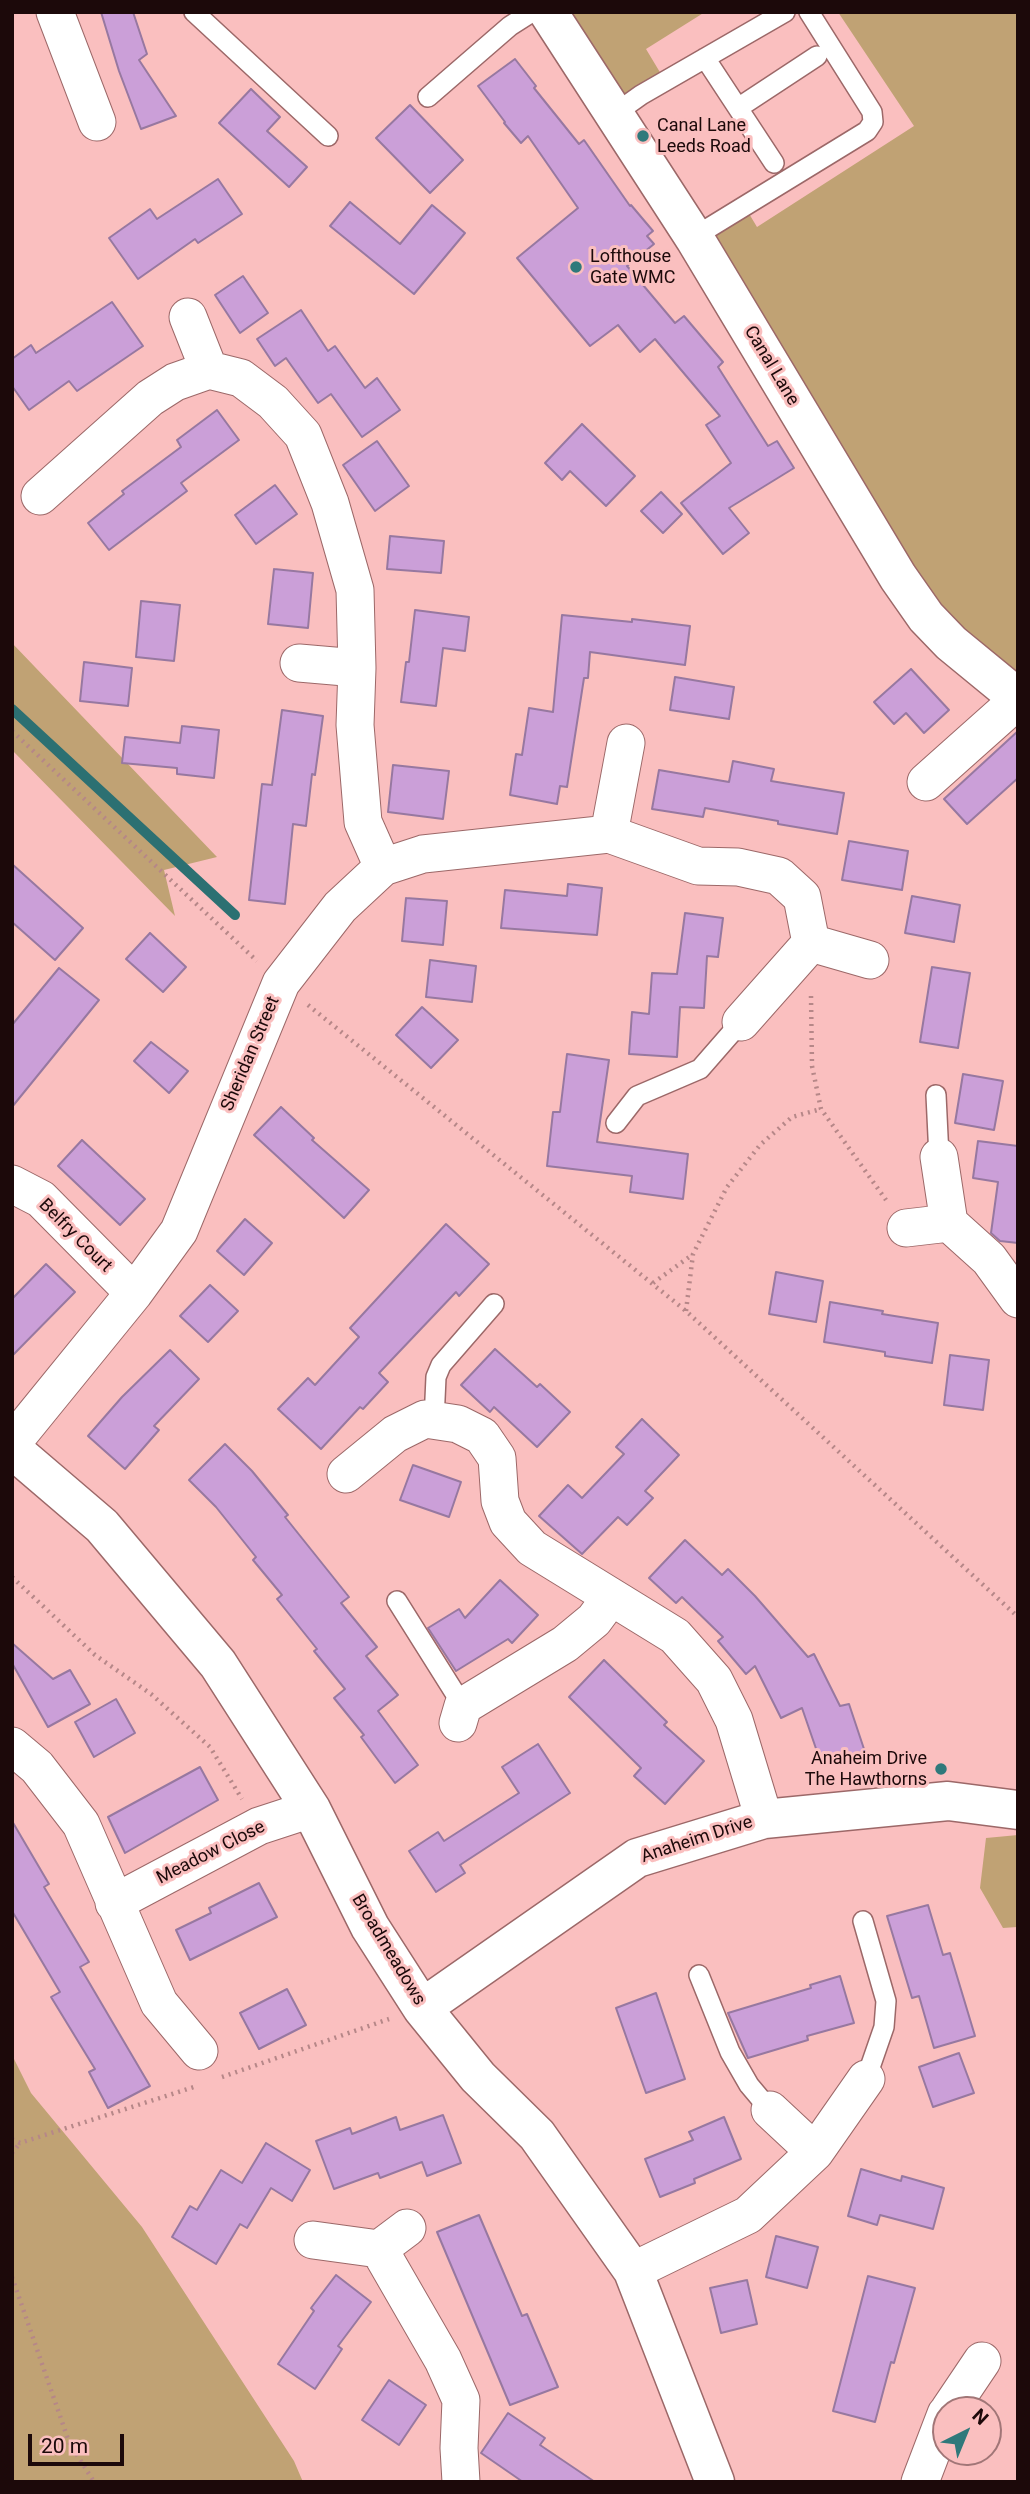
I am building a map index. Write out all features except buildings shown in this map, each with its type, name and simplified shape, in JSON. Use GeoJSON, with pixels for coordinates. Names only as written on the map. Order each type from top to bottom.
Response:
{"type":"FeatureCollection","features":[{"type":"Feature","properties":{"kind":"street"},"geometry":{"type":"LineString","coordinates":[[55,12],[97,122]]}},
{"type":"Feature","properties":{"kind":"street","name":"Canal Lane"},"geometry":{"type":"LineString","coordinates":[[548,12],[694,237],[898,577],[926,617],[951,643],[1018,699]]}},
{"type":"Feature","properties":{"kind":"street"},"geometry":{"type":"LineString","coordinates":[[188,317],[209,370]]}},
{"type":"Feature","properties":{"kind":"street"},"geometry":{"type":"LineString","coordinates":[[40,496],[150,398],[175,382],[209,370],[241,378],[273,402],[303,435],[330,503],[355,590],[358,668],[355,725],[363,822],[383,867]]}},
{"type":"Feature","properties":{"kind":"street"},"geometry":{"type":"LineString","coordinates":[[299,663],[358,668]]}},
{"type":"Feature","properties":{"kind":"street"},"geometry":{"type":"LineString","coordinates":[[926,782],[1018,699]]}},
{"type":"Feature","properties":{"kind":"street"},"geometry":{"type":"LineString","coordinates":[[609,834],[626,743]]}},
{"type":"Feature","properties":{"kind":"street","name":"Sheridan Street"},"geometry":{"type":"LineString","coordinates":[[12,1443],[134,1293],[179,1231],[281,983],[340,907],[383,867],[423,855],[609,834],[698,866],[738,867],[779,876],[802,897],[811,943]]}},
{"type":"Feature","properties":{"kind":"street"},"geometry":{"type":"LineString","coordinates":[[741,1022],[811,943],[870,960]]}},
{"type":"Feature","properties":{"kind":"street"},"geometry":{"type":"LineString","coordinates":[[939,1157],[949,1223],[989,1259],[1018,1299]]}},
{"type":"Feature","properties":{"kind":"street","name":"Belfry Court"},"geometry":{"type":"LineString","coordinates":[[12,1184],[41,1199],[134,1293]]}},
{"type":"Feature","properties":{"kind":"street"},"geometry":{"type":"LineString","coordinates":[[906,1228],[949,1223]]}},
{"type":"Feature","properties":{"kind":"street"},"geometry":{"type":"LineString","coordinates":[[346,1475],[396,1434],[425,1419],[458,1424],[482,1436],[497,1458],[500,1501],[508,1522],[532,1548],[675,1636],[714,1680],[734,1720],[764,1819]]}},
{"type":"Feature","properties":{"kind":"street","name":"Broadmeadows"},"geometry":{"type":"LineString","coordinates":[[12,1449],[102,1526],[218,1664],[311,1809],[370,1927],[422,2008],[478,2077],[537,2134],[633,2271],[715,2482]]}},
{"type":"Feature","properties":{"kind":"street"},"geometry":{"type":"LineString","coordinates":[[461,1714],[565,1644],[594,1620],[611,1597]]}},
{"type":"Feature","properties":{"kind":"street"},"geometry":{"type":"LineString","coordinates":[[12,1746],[37,1767],[81,1824],[159,2003],[199,2050]]}},
{"type":"Feature","properties":{"kind":"street","name":"Anaheim Drive"},"geometry":{"type":"LineString","coordinates":[[422,2008],[637,1858],[764,1819],[948,1801],[1018,1810]]}},
{"type":"Feature","properties":{"kind":"street","name":"Meadow Close"},"geometry":{"type":"LineString","coordinates":[[114,1903],[259,1826],[311,1809]]}},
{"type":"Feature","properties":{"kind":"street"},"geometry":{"type":"LineString","coordinates":[[633,2271],[748,2215],[815,2152],[866,2080]]}},
{"type":"Feature","properties":{"kind":"street"},"geometry":{"type":"LineString","coordinates":[[770,2110],[815,2152]]}},
{"type":"Feature","properties":{"kind":"street"},"geometry":{"type":"LineString","coordinates":[[313,2240],[393,2238],[461,2400],[461,2482]]}},
{"type":"Feature","properties":{"kind":"street"},"geometry":{"type":"LineString","coordinates":[[958,2396],[982,2361]]}},
{"type":"Feature","properties":{"kind":"street"},"geometry":{"type":"LineString","coordinates":[[920,2482],[932,2451]]}},
{"type":"Feature","properties":{"kind":"lane"},"geometry":{"type":"LineString","coordinates":[[194,12],[328,136]]}},
{"type":"Feature","properties":{"kind":"lane"},"geometry":{"type":"LineString","coordinates":[[428,97],[510,26],[532,12]]}},
{"type":"Feature","properties":{"kind":"lane"},"geometry":{"type":"LineString","coordinates":[[613,115],[641,95],[785,12]]}},
{"type":"Feature","properties":{"kind":"lane"},"geometry":{"type":"LineString","coordinates":[[694,237],[867,131],[873,122],[872,112],[809,12]]}},
{"type":"Feature","properties":{"kind":"lane"},"geometry":{"type":"LineString","coordinates":[[738,108],[817,56]]}},
{"type":"Feature","properties":{"kind":"lane"},"geometry":{"type":"LineString","coordinates":[[705,58],[774,163]]}},
{"type":"Feature","properties":{"kind":"lane"},"geometry":{"type":"LineString","coordinates":[[617,1123],[637,1096],[700,1069],[741,1022]]}},
{"type":"Feature","properties":{"kind":"lane"},"geometry":{"type":"LineString","coordinates":[[936,1094],[939,1157]]}},
{"type":"Feature","properties":{"kind":"lane"},"geometry":{"type":"LineString","coordinates":[[434,1420],[436,1377],[441,1365],[494,1304]]}},
{"type":"Feature","properties":{"kind":"lane"},"geometry":{"type":"LineString","coordinates":[[397,1601],[461,1714]]}},
{"type":"Feature","properties":{"kind":"lane"},"geometry":{"type":"LineString","coordinates":[[863,1921],[886,2001],[884,2027],[866,2080]]}},
{"type":"Feature","properties":{"kind":"lane"},"geometry":{"type":"LineString","coordinates":[[699,1975],[730,2052],[749,2085],[770,2110]]}},
{"type":"Feature","properties":{"kind":"path"},"geometry":{"type":"LineString","coordinates":[[12,731],[281,983],[686,1311],[1018,1617]]}},
{"type":"Feature","properties":{"kind":"path"},"geometry":{"type":"LineString","coordinates":[[811,943],[812,1066],[821,1109],[906,1228]]}},
{"type":"Feature","properties":{"kind":"path"},"geometry":{"type":"LineString","coordinates":[[686,1311],[693,1254],[727,1187],[760,1146],[792,1117],[821,1109]]}},
{"type":"Feature","properties":{"kind":"path"},"geometry":{"type":"LineString","coordinates":[[653,1283],[693,1254]]}},
{"type":"Feature","properties":{"kind":"path"},"geometry":{"type":"LineString","coordinates":[[12,1577],[94,1655],[151,1694],[210,1747],[259,1826]]}},
{"type":"Feature","properties":{"kind":"path"},"geometry":{"type":"LineString","coordinates":[[12,2153],[20,2143]]}},
{"type":"Feature","properties":{"kind":"path"},"geometry":{"type":"LineString","coordinates":[[12,2277],[69,2442],[94,2482]]}},
{"type":"Feature","properties":{"kind":"shaded area"},"geometry":{"type":"Polygon","coordinates":[[[548,12],[705,12],[646,49],[664,79],[613,115],[548,12]]]}},
{"type":"Feature","properties":{"kind":"shaded area"},"geometry":{"type":"Polygon","coordinates":[[[838,12],[1018,12],[1018,698],[951,643],[695,239],[745,207],[757,227],[914,126],[838,12]]]}},
{"type":"Feature","properties":{"kind":"shaded area"},"geometry":{"type":"Polygon","coordinates":[[[12,643],[217,857],[164,870],[175,916],[12,750],[12,643]]]}},
{"type":"Feature","properties":{"kind":"shaded area"},"geometry":{"type":"Polygon","coordinates":[[[1018,1835],[1018,1929],[1003,1928],[980,1888],[986,1838],[1018,1835]]]}},
{"type":"Feature","properties":{"kind":"shaded area"},"geometry":{"type":"Polygon","coordinates":[[[12,2055],[31,2093],[142,2227],[294,2461],[303,2482],[12,2482],[12,2055]]]}},
{"type":"Feature","properties":{"kind":"waterway"},"geometry":{"type":"LineString","coordinates":[[12,709],[235,915]]}},
{"type":"Feature","properties":{"kind":"place","name":"Canal Lane Leeds Road"},"geometry":{"type":"Point","coordinates":[643,136]}},
{"type":"Feature","properties":{"kind":"place","name":"Lofthouse Gate WMC"},"geometry":{"type":"Point","coordinates":[576,267]}},
{"type":"Feature","properties":{"kind":"place","name":"Anaheim Drive The Hawthorns"},"geometry":{"type":"Point","coordinates":[941,1769]}}]}
